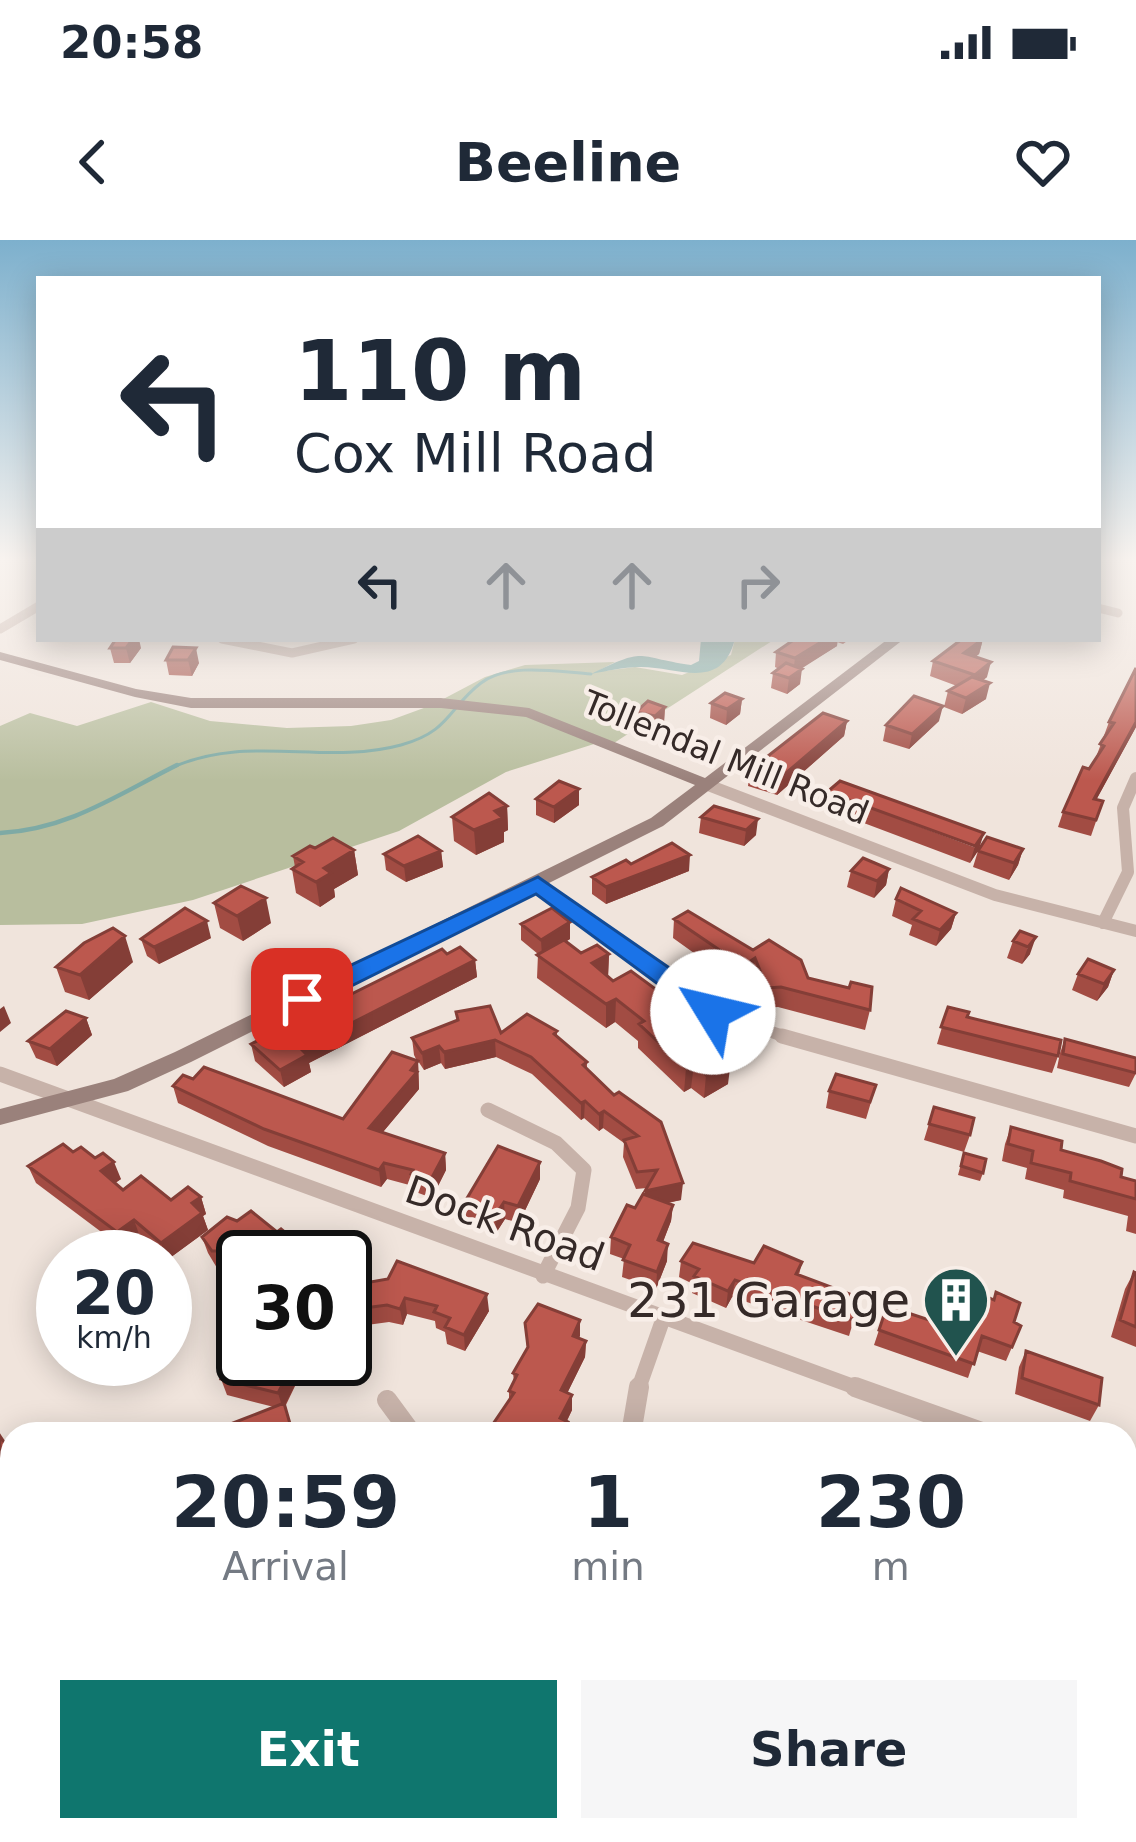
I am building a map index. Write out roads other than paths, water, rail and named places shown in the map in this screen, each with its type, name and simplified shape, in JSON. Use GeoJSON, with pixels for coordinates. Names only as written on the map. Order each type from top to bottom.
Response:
{"type":"FeatureCollection","features":[{"type":"Feature","properties":{"kind":"street"},"geometry":{"type":"LineString","coordinates":[[237,642],[292,653],[340,642]]}},
{"type":"Feature","properties":{"kind":"street"},"geometry":{"type":"LineString","coordinates":[[0,1118],[119,1085],[183,1057],[639,832],[708,785],[893,642]]}},
{"type":"Feature","properties":{"kind":"street","name":"Tollendal Mill Road"},"geometry":{"type":"LineString","coordinates":[[0,656],[135,693],[191,703],[441,703],[529,713],[976,888],[1136,931]]}},
{"type":"Feature","properties":{"kind":"street"},"geometry":{"type":"LineString","coordinates":[[1103,923],[1128,872],[1123,808],[1136,778]]}},
{"type":"Feature","properties":{"kind":"street"},"geometry":{"type":"LineString","coordinates":[[538,884],[713,1012],[764,1031],[1136,1136]]}},
{"type":"Feature","properties":{"kind":"street","name":"Dock Road"},"geometry":{"type":"LineString","coordinates":[[0,1074],[953,1422]]}},
{"type":"Feature","properties":{"kind":"street"},"geometry":{"type":"LineString","coordinates":[[488,1110],[574,1151],[586,1168],[587,1191],[543,1276]]}},
{"type":"Feature","properties":{"kind":"street"},"geometry":{"type":"LineString","coordinates":[[633,1422],[639,1384],[663,1318]]}},
{"type":"Feature","properties":{"kind":"street"},"geometry":{"type":"LineString","coordinates":[[387,1400],[403,1422]]}},
{"type":"Feature","properties":{"kind":"water"},"geometry":{"type":"Polygon","coordinates":[[[701,642],[734,642],[728,656],[708,671],[639,667],[591,674],[633,657],[691,665],[699,661],[701,642]]]}},
{"type":"Feature","properties":{"kind":"waterway"},"geometry":{"type":"LineString","coordinates":[[172,768],[228,753],[343,753],[401,745],[440,726],[470,692],[505,672],[591,674]]}},
{"type":"Feature","properties":{"kind":"waterway"},"geometry":{"type":"LineString","coordinates":[[172,768],[177,765]]}},
{"type":"Feature","properties":{"kind":"waterway"},"geometry":{"type":"LineString","coordinates":[[0,833],[71,818],[172,768]]}},
{"type":"Feature","properties":{"kind":"place","name":"231 Garage"},"geometry":{"type":"Point","coordinates":[956,1359]}}]}
